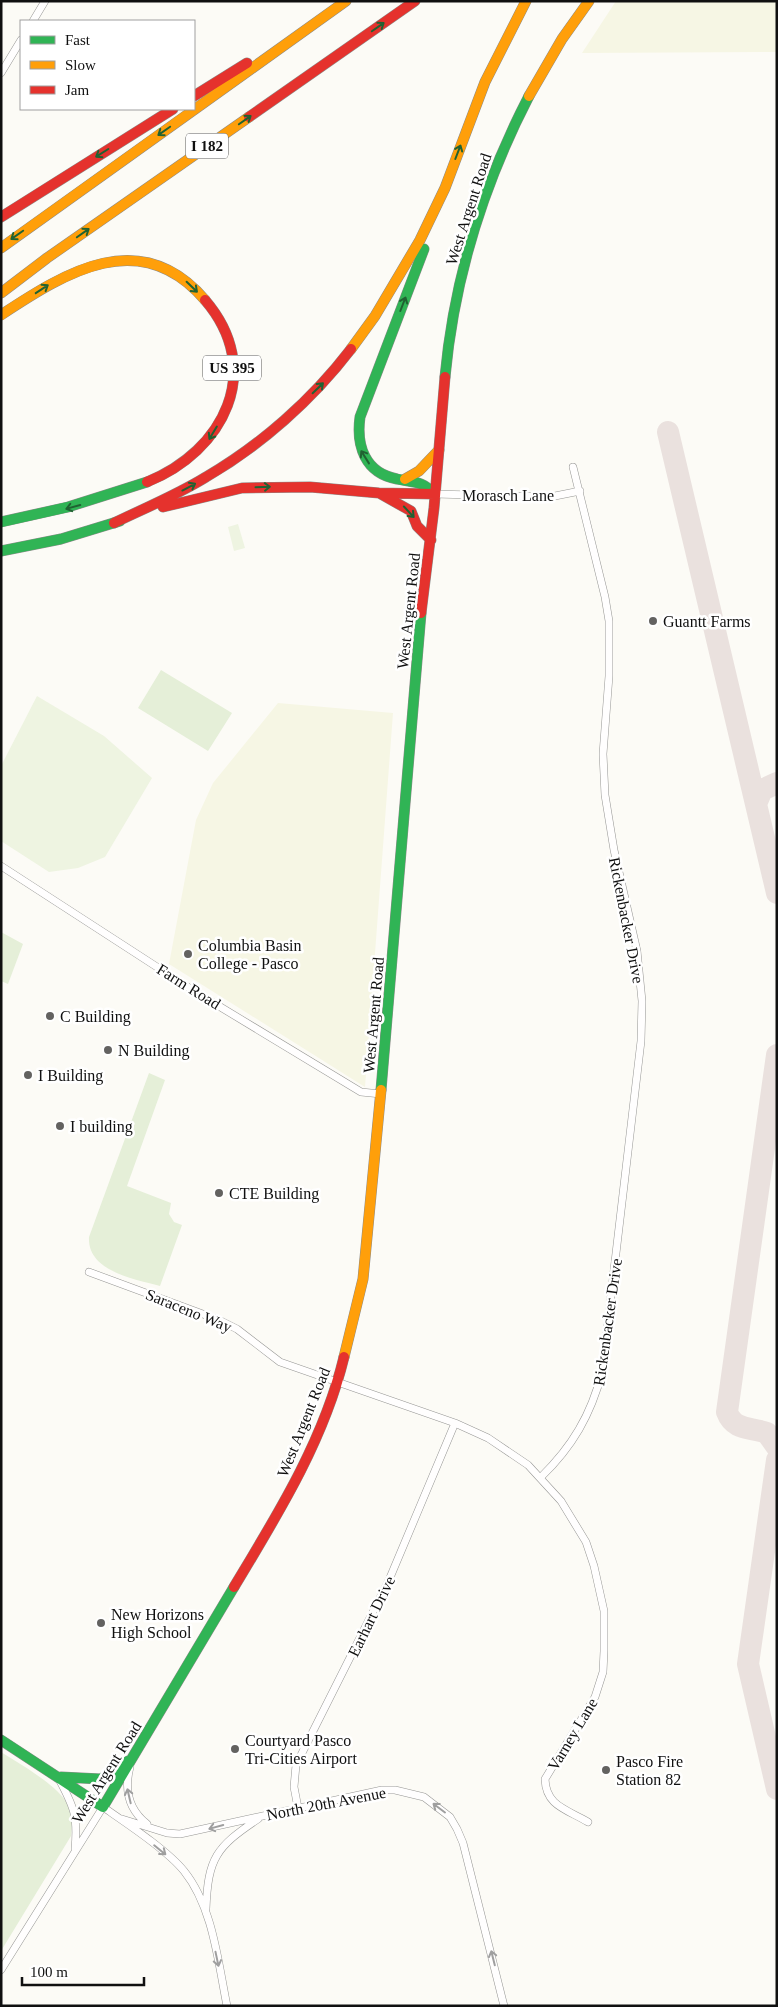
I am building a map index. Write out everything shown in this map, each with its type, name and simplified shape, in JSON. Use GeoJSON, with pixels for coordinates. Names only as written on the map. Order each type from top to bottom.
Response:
{"type":"FeatureCollection","features":[{"type":"Feature","properties":{"kind":"main road"},"geometry":{"type":"LineString","coordinates":[[195,95],[345,1]]}},
{"type":"Feature","properties":{"kind":"main road","name":"I 182"},"geometry":{"type":"LineString","coordinates":[[195,109],[345,1]]}},
{"type":"Feature","properties":{"kind":"main road","name":"I 182"},"geometry":{"type":"LineString","coordinates":[[1,293],[47,258],[415,1]]}},
{"type":"Feature","properties":{"kind":"main road"},"geometry":{"type":"LineString","coordinates":[[114,523],[168,498],[218,471],[264,438],[327,379],[363,336],[396,288],[440,198],[485,81],[526,1]]}},
{"type":"Feature","properties":{"kind":"main road","name":"West Argent Road"},"geometry":{"type":"LineString","coordinates":[[103,1807],[287,1498],[316,1438],[338,1382],[363,1279],[382,1094],[422,604],[431,540],[446,373],[454,314],[467,256],[485,197],[504,148],[531,93],[565,35],[589,1]]}},
{"type":"Feature","properties":{"kind":"main road"},"geometry":{"type":"LineString","coordinates":[[1,217],[171,110]]}},
{"type":"Feature","properties":{"kind":"main road","name":"I 182"},"geometry":{"type":"LineString","coordinates":[[1,248],[193,110]]}},
{"type":"Feature","properties":{"kind":"main road"},"geometry":{"type":"LineString","coordinates":[[435,494],[422,482],[393,478],[373,468],[360,449],[358,432],[362,412],[439,209],[440,198]]}},
{"type":"Feature","properties":{"kind":"main road","name":"US 395"},"geometry":{"type":"LineString","coordinates":[[1,315],[63,276],[86,266],[110,261],[156,265],[188,282],[213,309],[230,344],[233,377],[227,408],[212,438],[188,461],[160,477],[101,499],[46,514],[1,522]]}},
{"type":"Feature","properties":{"kind":"main road"},"geometry":{"type":"LineString","coordinates":[[405,479],[418,471],[439,450]]}},
{"type":"Feature","properties":{"kind":"main road"},"geometry":{"type":"LineString","coordinates":[[1,551],[61,539],[186,500],[242,488],[310,487],[379,493],[435,494]]}},
{"type":"Feature","properties":{"kind":"main road"},"geometry":{"type":"LineString","coordinates":[[379,493],[411,511],[417,526],[431,540]]}},
{"type":"Feature","properties":{"kind":"main road"},"geometry":{"type":"LineString","coordinates":[[1,1740],[103,1807]]}},
{"type":"Feature","properties":{"kind":"main road"},"geometry":{"type":"LineString","coordinates":[[57,1776],[101,1779],[110,1775],[133,1757]]}},
{"type":"Feature","properties":{"kind":"street"},"geometry":{"type":"LineString","coordinates":[[34,1],[43,4],[34,20]]}},
{"type":"Feature","properties":{"kind":"street"},"geometry":{"type":"LineString","coordinates":[[1,73],[20,42]]}},
{"type":"Feature","properties":{"kind":"street","name":"Rickenbacker Drive"},"geometry":{"type":"LineString","coordinates":[[541,1477],[565,1452],[579,1432],[591,1409],[602,1372],[642,1023],[637,951],[614,850],[605,794],[603,754],[609,676],[609,621],[605,597],[573,467]]}},
{"type":"Feature","properties":{"kind":"street","name":"Morasch Lane"},"geometry":{"type":"LineString","coordinates":[[435,494],[550,497],[580,491]]}},
{"type":"Feature","properties":{"kind":"street","name":"Farm Road"},"geometry":{"type":"LineString","coordinates":[[1,866],[194,991],[361,1092],[382,1094]]}},
{"type":"Feature","properties":{"kind":"street","name":"Saraceno Way"},"geometry":{"type":"LineString","coordinates":[[88,1272],[219,1320],[237,1329],[280,1362],[338,1382]]}},
{"type":"Feature","properties":{"kind":"street","name":"Varney Lane"},"geometry":{"type":"LineString","coordinates":[[338,1382],[455,1423],[511,1451],[541,1477],[562,1501],[586,1542],[594,1566],[604,1611],[603,1672],[595,1697],[545,1779],[545,1792],[550,1800],[588,1822]]}},
{"type":"Feature","properties":{"kind":"street","name":"Earhart Drive"},"geometry":{"type":"LineString","coordinates":[[298,1808],[294,1787],[296,1764],[386,1588],[455,1423]]}},
{"type":"Feature","properties":{"kind":"street"},"geometry":{"type":"LineString","coordinates":[[133,1757],[128,1776],[128,1799],[133,1811],[151,1828]]}},
{"type":"Feature","properties":{"kind":"street"},"geometry":{"type":"LineString","coordinates":[[57,1776],[73,1805],[77,1822],[75,1851]]}},
{"type":"Feature","properties":{"kind":"street","name":"North 20th Avenue"},"geometry":{"type":"LineString","coordinates":[[122,1819],[167,1833],[190,1833],[263,1815],[382,1790],[395,1790],[424,1797],[450,1817],[463,1843],[504,2006]]}},
{"type":"Feature","properties":{"kind":"street","name":"North 20th Avenue"},"geometry":{"type":"LineString","coordinates":[[103,1807],[122,1819],[179,1865],[195,1886],[206,1912],[227,2006]]}},
{"type":"Feature","properties":{"kind":"street","name":"West Argent Road"},"geometry":{"type":"LineString","coordinates":[[1,1970],[103,1807]]}},
{"type":"Feature","properties":{"kind":"street"},"geometry":{"type":"LineString","coordinates":[[206,1912],[207,1882],[213,1861],[228,1840],[263,1815]]}},
{"type":"Feature","properties":{"kind":"green space"},"geometry":{"type":"Polygon","coordinates":[[[616,1],[777,1],[777,52],[582,53],[616,1]]]}},
{"type":"Feature","properties":{"kind":"green space"},"geometry":{"type":"Polygon","coordinates":[[[238,524],[245,548],[234,551],[228,527],[238,524]]]}},
{"type":"Feature","properties":{"kind":"green space"},"geometry":{"type":"Polygon","coordinates":[[[161,670],[232,713],[208,751],[138,708],[161,670]]]}},
{"type":"Feature","properties":{"kind":"green space"},"geometry":{"type":"Polygon","coordinates":[[[37,696],[104,736],[152,778],[105,857],[78,868],[49,872],[1,841],[1,766],[37,696]]]}},
{"type":"Feature","properties":{"kind":"green space"},"geometry":{"type":"Polygon","coordinates":[[[278,703],[393,713],[365,1087],[169,964],[196,820],[213,783],[278,703]]]}},
{"type":"Feature","properties":{"kind":"green space"},"geometry":{"type":"Polygon","coordinates":[[[1,932],[23,944],[8,984],[1,981],[1,932]]]}},
{"type":"Feature","properties":{"kind":"green space"},"geometry":{"type":"Polygon","coordinates":[[[149,1073],[165,1080],[127,1186],[171,1203],[169,1214],[174,1222],[182,1225],[160,1286],[114,1272],[104,1266],[90,1249],[89,1237],[149,1073]]]}},
{"type":"Feature","properties":{"kind":"green space"},"geometry":{"type":"Polygon","coordinates":[[[1,1752],[56,1790],[68,1805],[72,1824],[71,1836],[1,1951],[1,1752]]]}},
{"type":"Feature","properties":{"kind":"taxiway"},"geometry":{"type":"LineString","coordinates":[[668,432],[777,893]]}},
{"type":"Feature","properties":{"kind":"taxiway"},"geometry":{"type":"LineString","coordinates":[[756,804],[762,790],[777,783]]}},
{"type":"Feature","properties":{"kind":"taxiway"},"geometry":{"type":"LineString","coordinates":[[777,1055],[727,1412],[730,1418],[739,1425],[767,1433],[777,1447]]}},
{"type":"Feature","properties":{"kind":"taxiway"},"geometry":{"type":"LineString","coordinates":[[777,1460],[748,1664],[777,1789]]}},
{"type":"Feature","properties":{"kind":"traffic: fast"},"geometry":{"type":"LineString","coordinates":[[445,377],[449,340],[473,232],[498,163],[529,96]]}},
{"type":"Feature","properties":{"kind":"traffic: fast"},"geometry":{"type":"LineString","coordinates":[[424,249],[360,417],[359,428],[365,457],[377,471],[386,476],[421,484],[435,494]]}},
{"type":"Feature","properties":{"kind":"traffic: fast"},"geometry":{"type":"LineString","coordinates":[[1,522],[68,507],[147,482]]}},
{"type":"Feature","properties":{"kind":"traffic: fast"},"geometry":{"type":"LineString","coordinates":[[1,551],[61,539],[120,521]]}},
{"type":"Feature","properties":{"kind":"traffic: fast"},"geometry":{"type":"LineString","coordinates":[[381,1090],[421,613]]}},
{"type":"Feature","properties":{"kind":"traffic: fast"},"geometry":{"type":"LineString","coordinates":[[1,1740],[103,1807],[234,1587]]}},
{"type":"Feature","properties":{"kind":"traffic: fast"},"geometry":{"type":"LineString","coordinates":[[61,1777],[101,1779],[128,1761]]}},
{"type":"Feature","properties":{"kind":"traffic: slow"},"geometry":{"type":"LineString","coordinates":[[195,109],[346,1]]}},
{"type":"Feature","properties":{"kind":"traffic: slow"},"geometry":{"type":"LineString","coordinates":[[351,349],[375,316],[420,240],[445,188],[485,82],[526,1]]}},
{"type":"Feature","properties":{"kind":"traffic: slow"},"geometry":{"type":"LineString","coordinates":[[529,96],[562,39],[589,1]]}},
{"type":"Feature","properties":{"kind":"traffic: slow"},"geometry":{"type":"LineString","coordinates":[[1,248],[194,110]]}},
{"type":"Feature","properties":{"kind":"traffic: slow"},"geometry":{"type":"LineString","coordinates":[[1,293],[47,258],[249,117]]}},
{"type":"Feature","properties":{"kind":"traffic: slow"},"geometry":{"type":"LineString","coordinates":[[1,315],[51,284],[77,272],[103,263],[129,260],[155,265],[181,277],[205,300]]}},
{"type":"Feature","properties":{"kind":"traffic: slow"},"geometry":{"type":"LineString","coordinates":[[405,479],[419,471],[439,450]]}},
{"type":"Feature","properties":{"kind":"traffic: slow"},"geometry":{"type":"LineString","coordinates":[[344,1357],[363,1279],[381,1090]]}},
{"type":"Feature","properties":{"kind":"traffic: jam"},"geometry":{"type":"LineString","coordinates":[[249,117],[415,1]]}},
{"type":"Feature","properties":{"kind":"traffic: jam"},"geometry":{"type":"LineString","coordinates":[[195,95],[247,63]]}},
{"type":"Feature","properties":{"kind":"traffic: jam"},"geometry":{"type":"LineString","coordinates":[[1,217],[171,110]]}},
{"type":"Feature","properties":{"kind":"traffic: jam"},"geometry":{"type":"LineString","coordinates":[[147,482],[174,468],[197,450],[215,429],[227,406],[233,380],[232,354],[223,327],[205,300]]}},
{"type":"Feature","properties":{"kind":"traffic: jam"},"geometry":{"type":"LineString","coordinates":[[114,523],[195,484],[246,451],[266,436],[320,386],[351,349]]}},
{"type":"Feature","properties":{"kind":"traffic: jam"},"geometry":{"type":"LineString","coordinates":[[421,613],[434,508],[445,377]]}},
{"type":"Feature","properties":{"kind":"traffic: jam"},"geometry":{"type":"LineString","coordinates":[[163,507],[242,488],[310,487],[379,493],[435,494]]}},
{"type":"Feature","properties":{"kind":"traffic: jam"},"geometry":{"type":"LineString","coordinates":[[379,493],[411,511],[417,526],[431,540]]}},
{"type":"Feature","properties":{"kind":"traffic: jam"},"geometry":{"type":"LineString","coordinates":[[234,1587],[283,1504],[312,1447],[325,1418],[344,1357]]}},
{"type":"Feature","properties":{"kind":"place","name":"Guantt Farms"},"geometry":{"type":"Point","coordinates":[653,621]}},
{"type":"Feature","properties":{"kind":"place","name":"Columbia Basin College - Pasco"},"geometry":{"type":"Point","coordinates":[188,954]}},
{"type":"Feature","properties":{"kind":"place","name":"C Building"},"geometry":{"type":"Point","coordinates":[50,1016]}},
{"type":"Feature","properties":{"kind":"place","name":"N Building"},"geometry":{"type":"Point","coordinates":[108,1050]}},
{"type":"Feature","properties":{"kind":"place","name":"I Building"},"geometry":{"type":"Point","coordinates":[28,1075]}},
{"type":"Feature","properties":{"kind":"place","name":"I building"},"geometry":{"type":"Point","coordinates":[60,1126]}},
{"type":"Feature","properties":{"kind":"place","name":"CTE Building"},"geometry":{"type":"Point","coordinates":[219,1193]}},
{"type":"Feature","properties":{"kind":"place","name":"New Horizons High School"},"geometry":{"type":"Point","coordinates":[101,1623]}},
{"type":"Feature","properties":{"kind":"place","name":"Courtyard Pasco Tri-Cities Airport"},"geometry":{"type":"Point","coordinates":[235,1749]}},
{"type":"Feature","properties":{"kind":"place","name":"Pasco Fire Station 82"},"geometry":{"type":"Point","coordinates":[606,1770]}}]}
